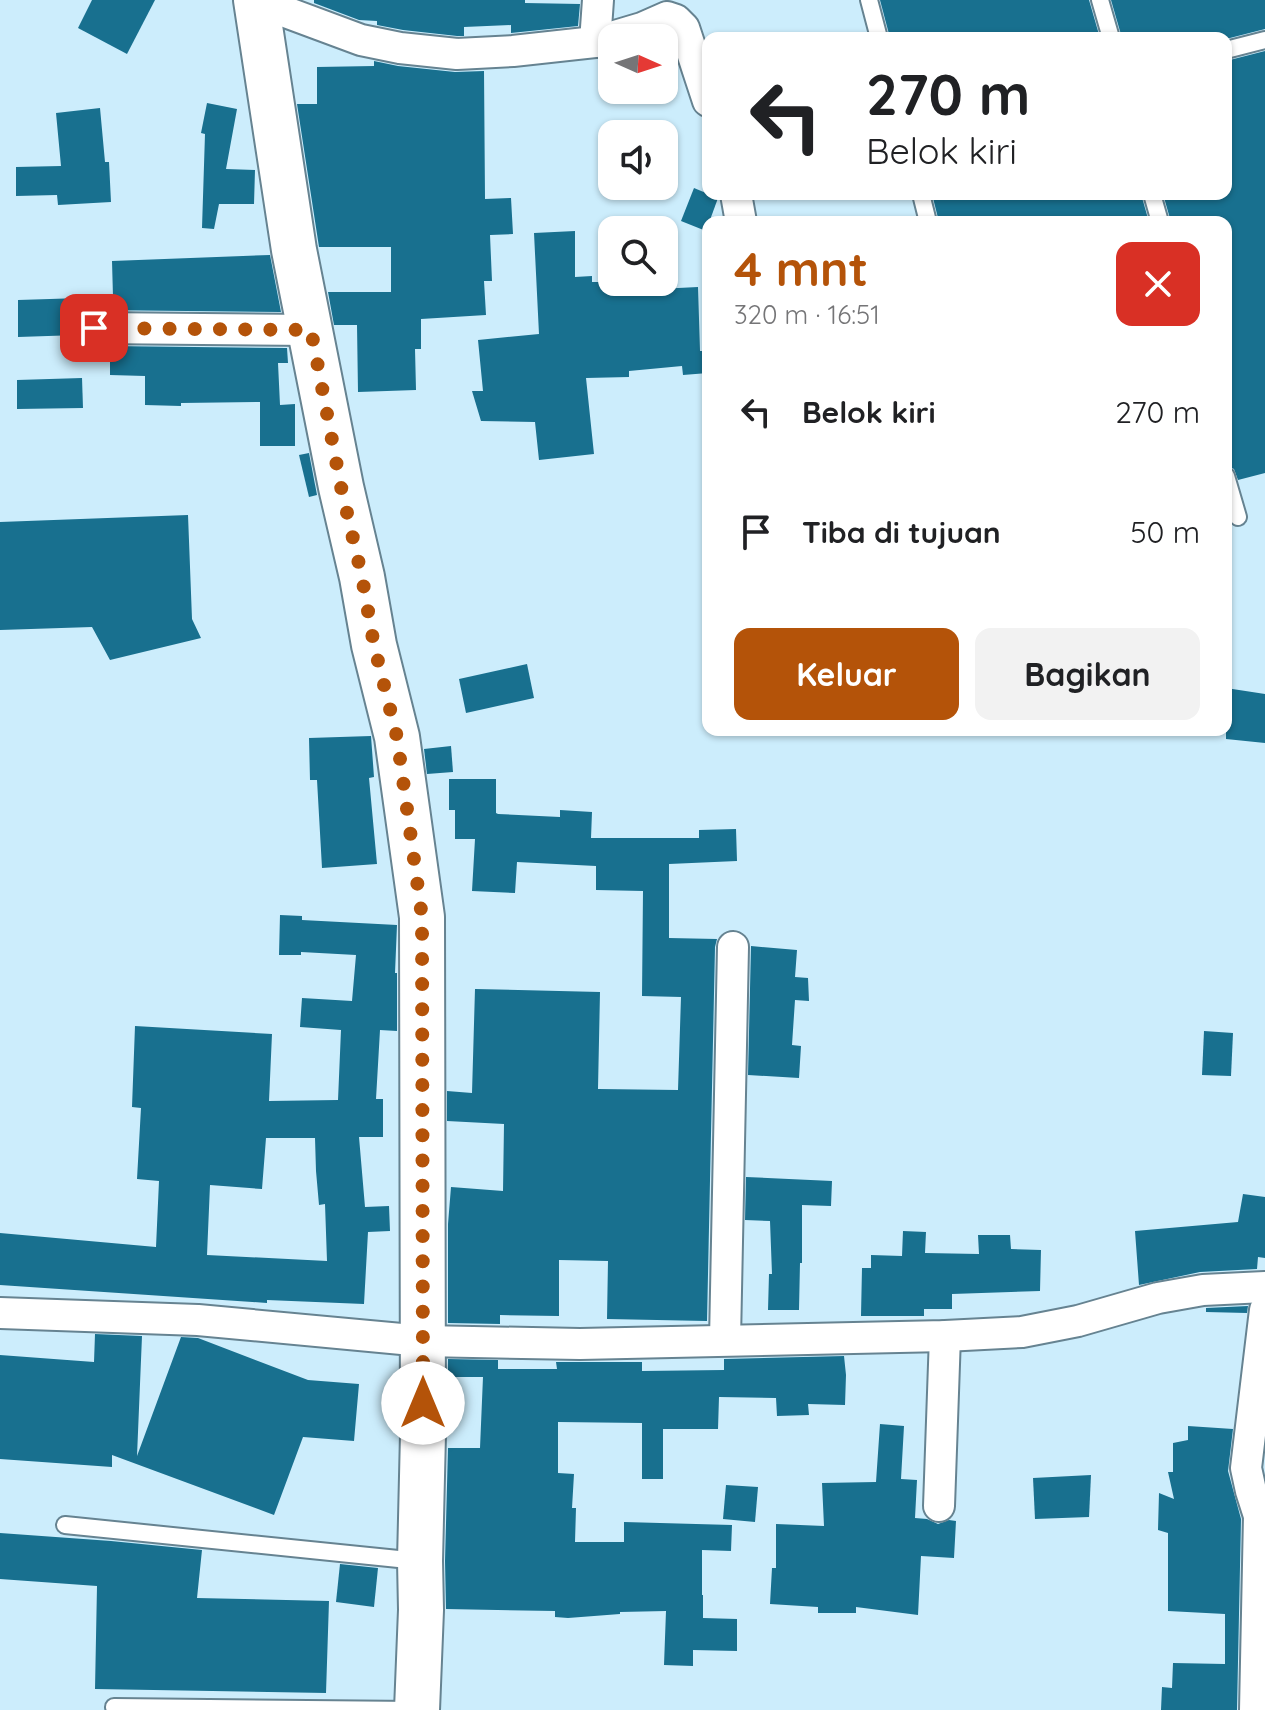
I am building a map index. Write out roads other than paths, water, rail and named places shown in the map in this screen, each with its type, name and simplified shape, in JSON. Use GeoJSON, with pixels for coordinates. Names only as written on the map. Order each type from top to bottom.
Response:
{"type":"FeatureCollection","features":[{"type":"Feature","properties":{"kind":"street"},"geometry":{"type":"LineString","coordinates":[[417,1710],[423,1434],[422,917],[397,737],[341,487],[284,191],[256,0],[361,40],[457,54],[595,42],[667,17],[684,28],[702,83]]}},
{"type":"Feature","properties":{"kind":"street"},"geometry":{"type":"LineString","coordinates":[[595,42],[598,0]]}},
{"type":"Feature","properties":{"kind":"street"},"geometry":{"type":"LineString","coordinates":[[94,328],[311,330]]}},
{"type":"Feature","properties":{"kind":"street"},"geometry":{"type":"LineString","coordinates":[[725,1340],[733,947]]}},
{"type":"Feature","properties":{"kind":"street"},"geometry":{"type":"LineString","coordinates":[[0,1313],[198,1320],[423,1341],[580,1344],[1022,1332],[1078,1321],[1158,1298],[1203,1290],[1265,1287]]}},
{"type":"Feature","properties":{"kind":"street"},"geometry":{"type":"LineString","coordinates":[[1255,1710],[1259,1516],[1246,1468],[1265,1310]]}},
{"type":"Feature","properties":{"kind":"street"},"geometry":{"type":"LineString","coordinates":[[939,1506],[945,1336]]}},
{"type":"Feature","properties":{"kind":"lane"},"geometry":{"type":"LineString","coordinates":[[869,0],[877,32]]}},
{"type":"Feature","properties":{"kind":"lane"},"geometry":{"type":"LineString","coordinates":[[1100,0],[1109,32]]}},
{"type":"Feature","properties":{"kind":"lane"},"geometry":{"type":"LineString","coordinates":[[1232,48],[1265,40]]}},
{"type":"Feature","properties":{"kind":"lane"},"geometry":{"type":"LineString","coordinates":[[1232,496],[1238,517]]}},
{"type":"Feature","properties":{"kind":"lane"},"geometry":{"type":"LineString","coordinates":[[65,1525],[420,1561]]}},
{"type":"Feature","properties":{"kind":"lane"},"geometry":{"type":"LineString","coordinates":[[114,1707],[417,1710]]}}]}
